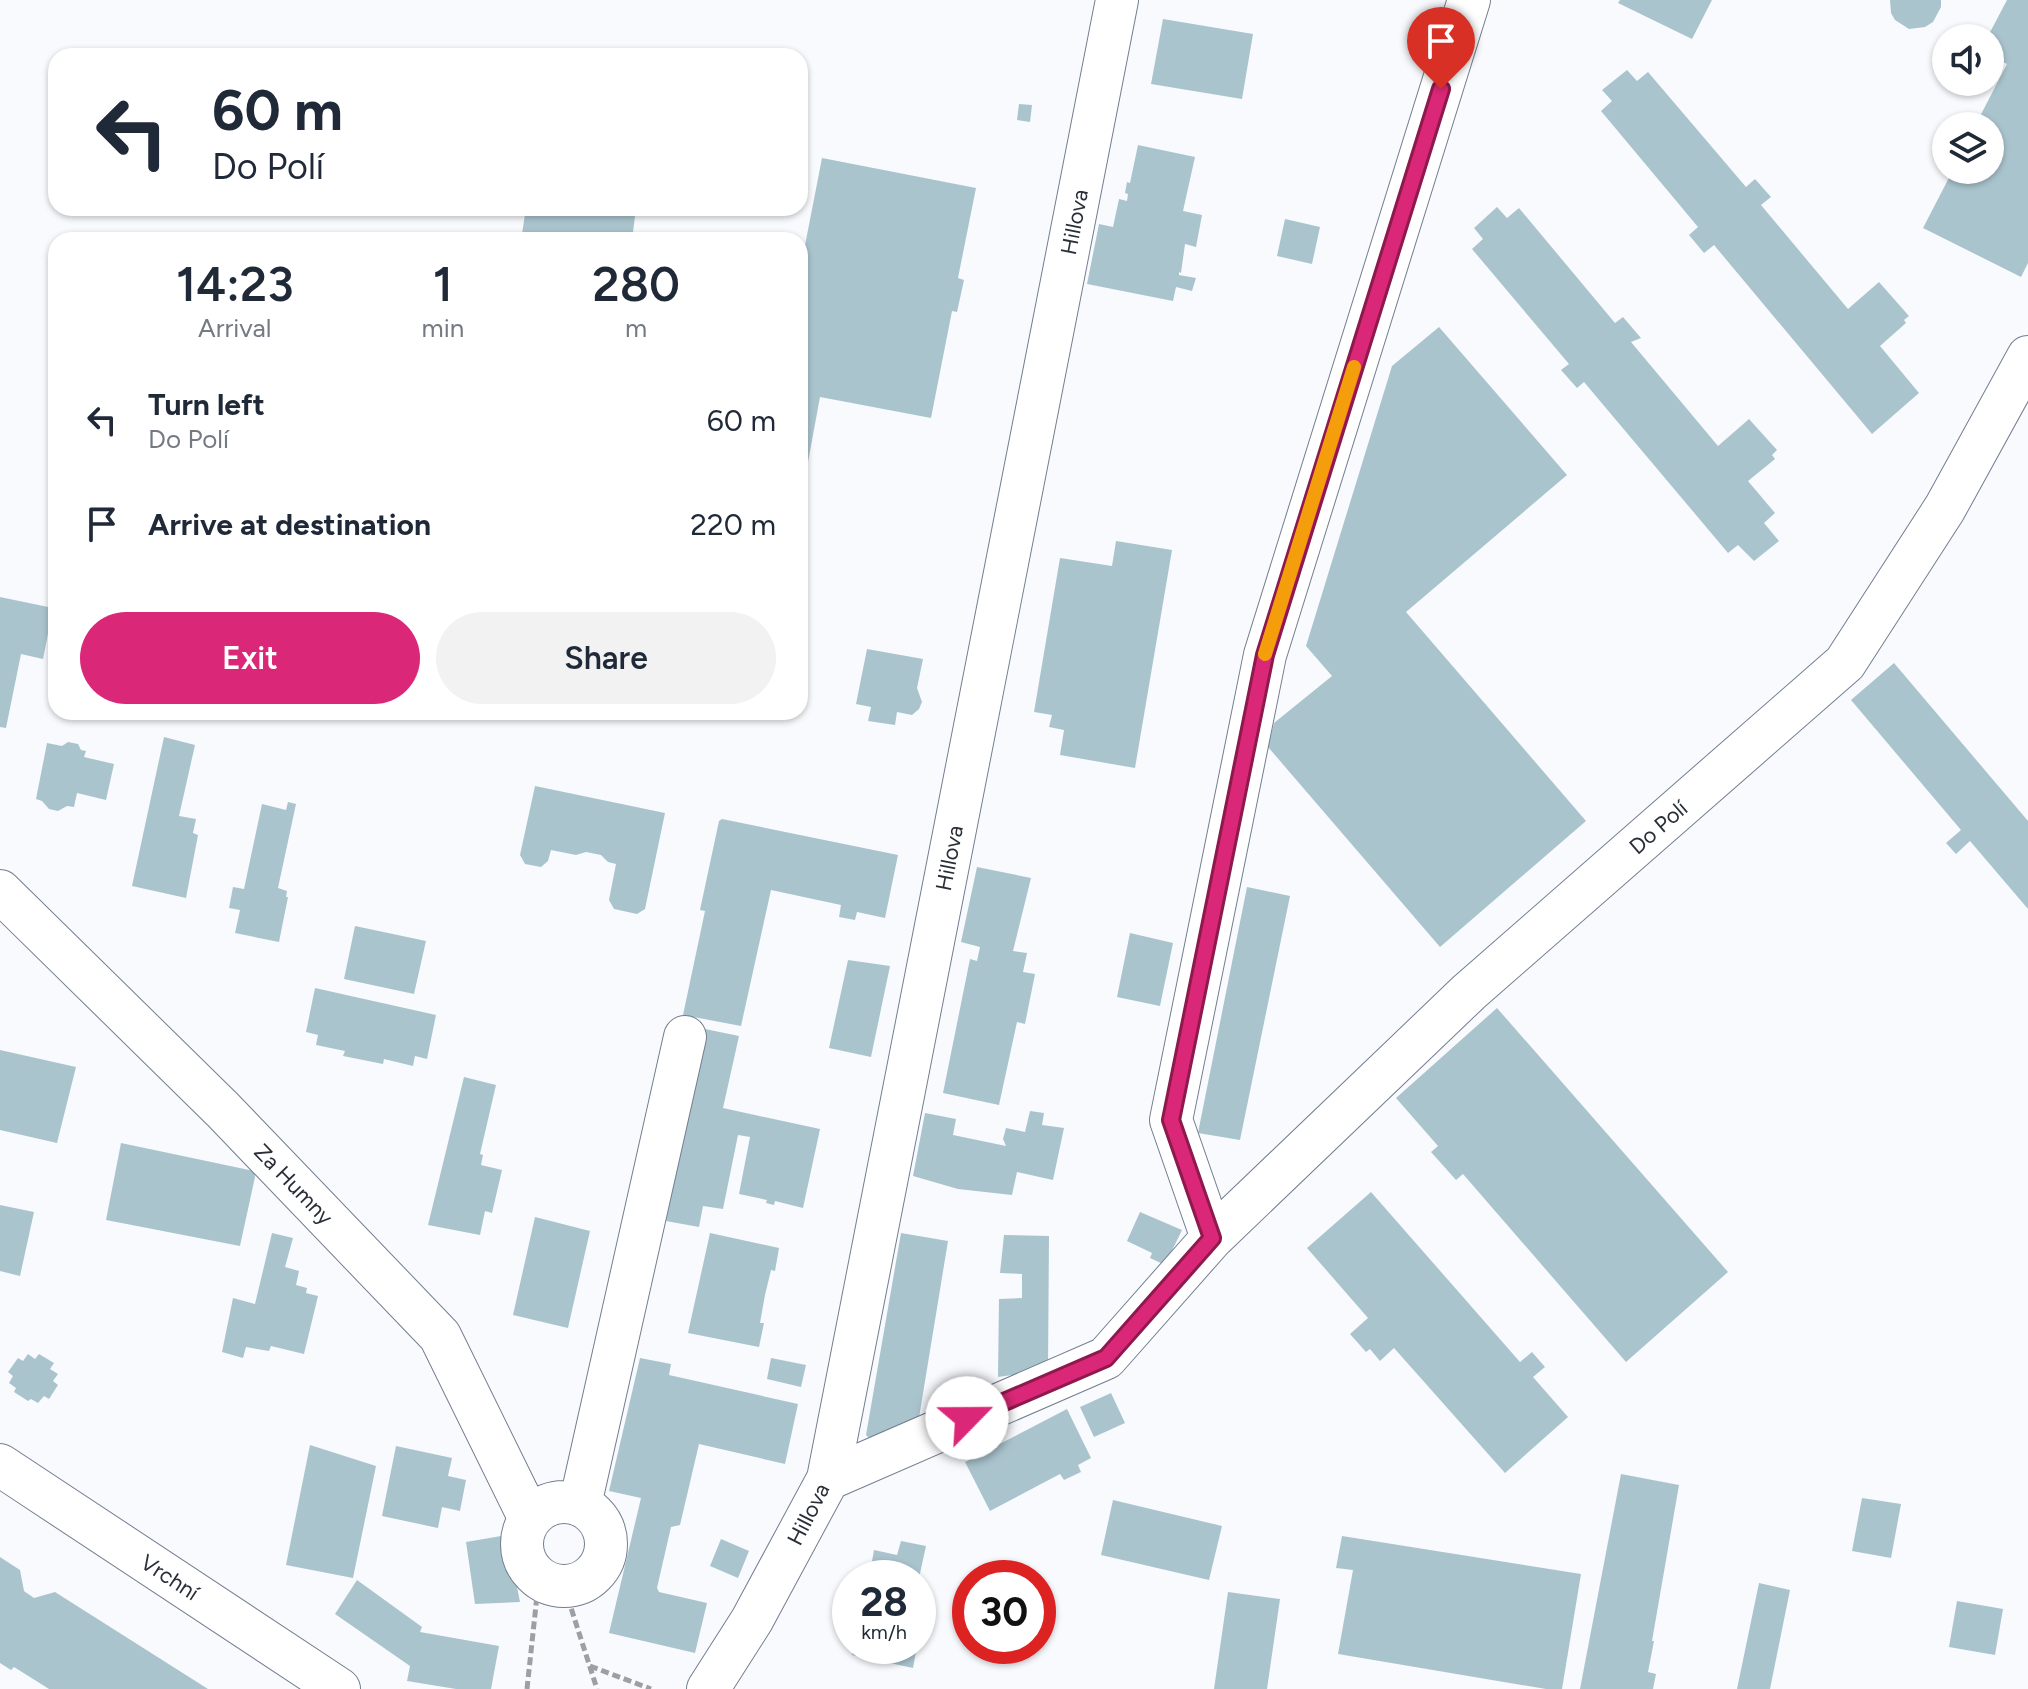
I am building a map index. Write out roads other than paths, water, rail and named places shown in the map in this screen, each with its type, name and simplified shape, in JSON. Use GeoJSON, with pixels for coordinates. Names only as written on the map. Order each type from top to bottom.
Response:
{"type":"FeatureCollection","features":[{"type":"Feature","properties":{"kind":"street","name":"Hillova"},"geometry":{"type":"LineString","coordinates":[[708,1689],[752,1620],[828,1479],[1117,0]]}},
{"type":"Feature","properties":{"kind":"street"},"geometry":{"type":"LineString","coordinates":[[1212,1238],[1171,1120],[1261,671],[1469,0]]}},
{"type":"Feature","properties":{"kind":"street","name":"Do Polí"},"geometry":{"type":"LineString","coordinates":[[828,1479],[1106,1358],[1212,1238],[1469,992],[1845,663],[1945,508],[2028,357]]}},
{"type":"Feature","properties":{"kind":"street","name":"Za Humny"},"geometry":{"type":"LineString","coordinates":[[0,891],[223,1110],[440,1336],[530,1519]]}},
{"type":"Feature","properties":{"kind":"street"},"geometry":{"type":"LineString","coordinates":[[580,1505],[685,1037]]}},
{"type":"Feature","properties":{"kind":"street","name":"Vrchní"},"geometry":{"type":"LineString","coordinates":[[0,1465],[339,1689]]}},
{"type":"Feature","properties":{"kind":"street"},"geometry":{"type":"LineString","coordinates":[[553,1503],[580,1505],[601,1524],[606,1538],[605,1552],[591,1577],[578,1584],[551,1582],[529,1568],[524,1556],[522,1543],[530,1519],[540,1509],[553,1503]]}}]}
